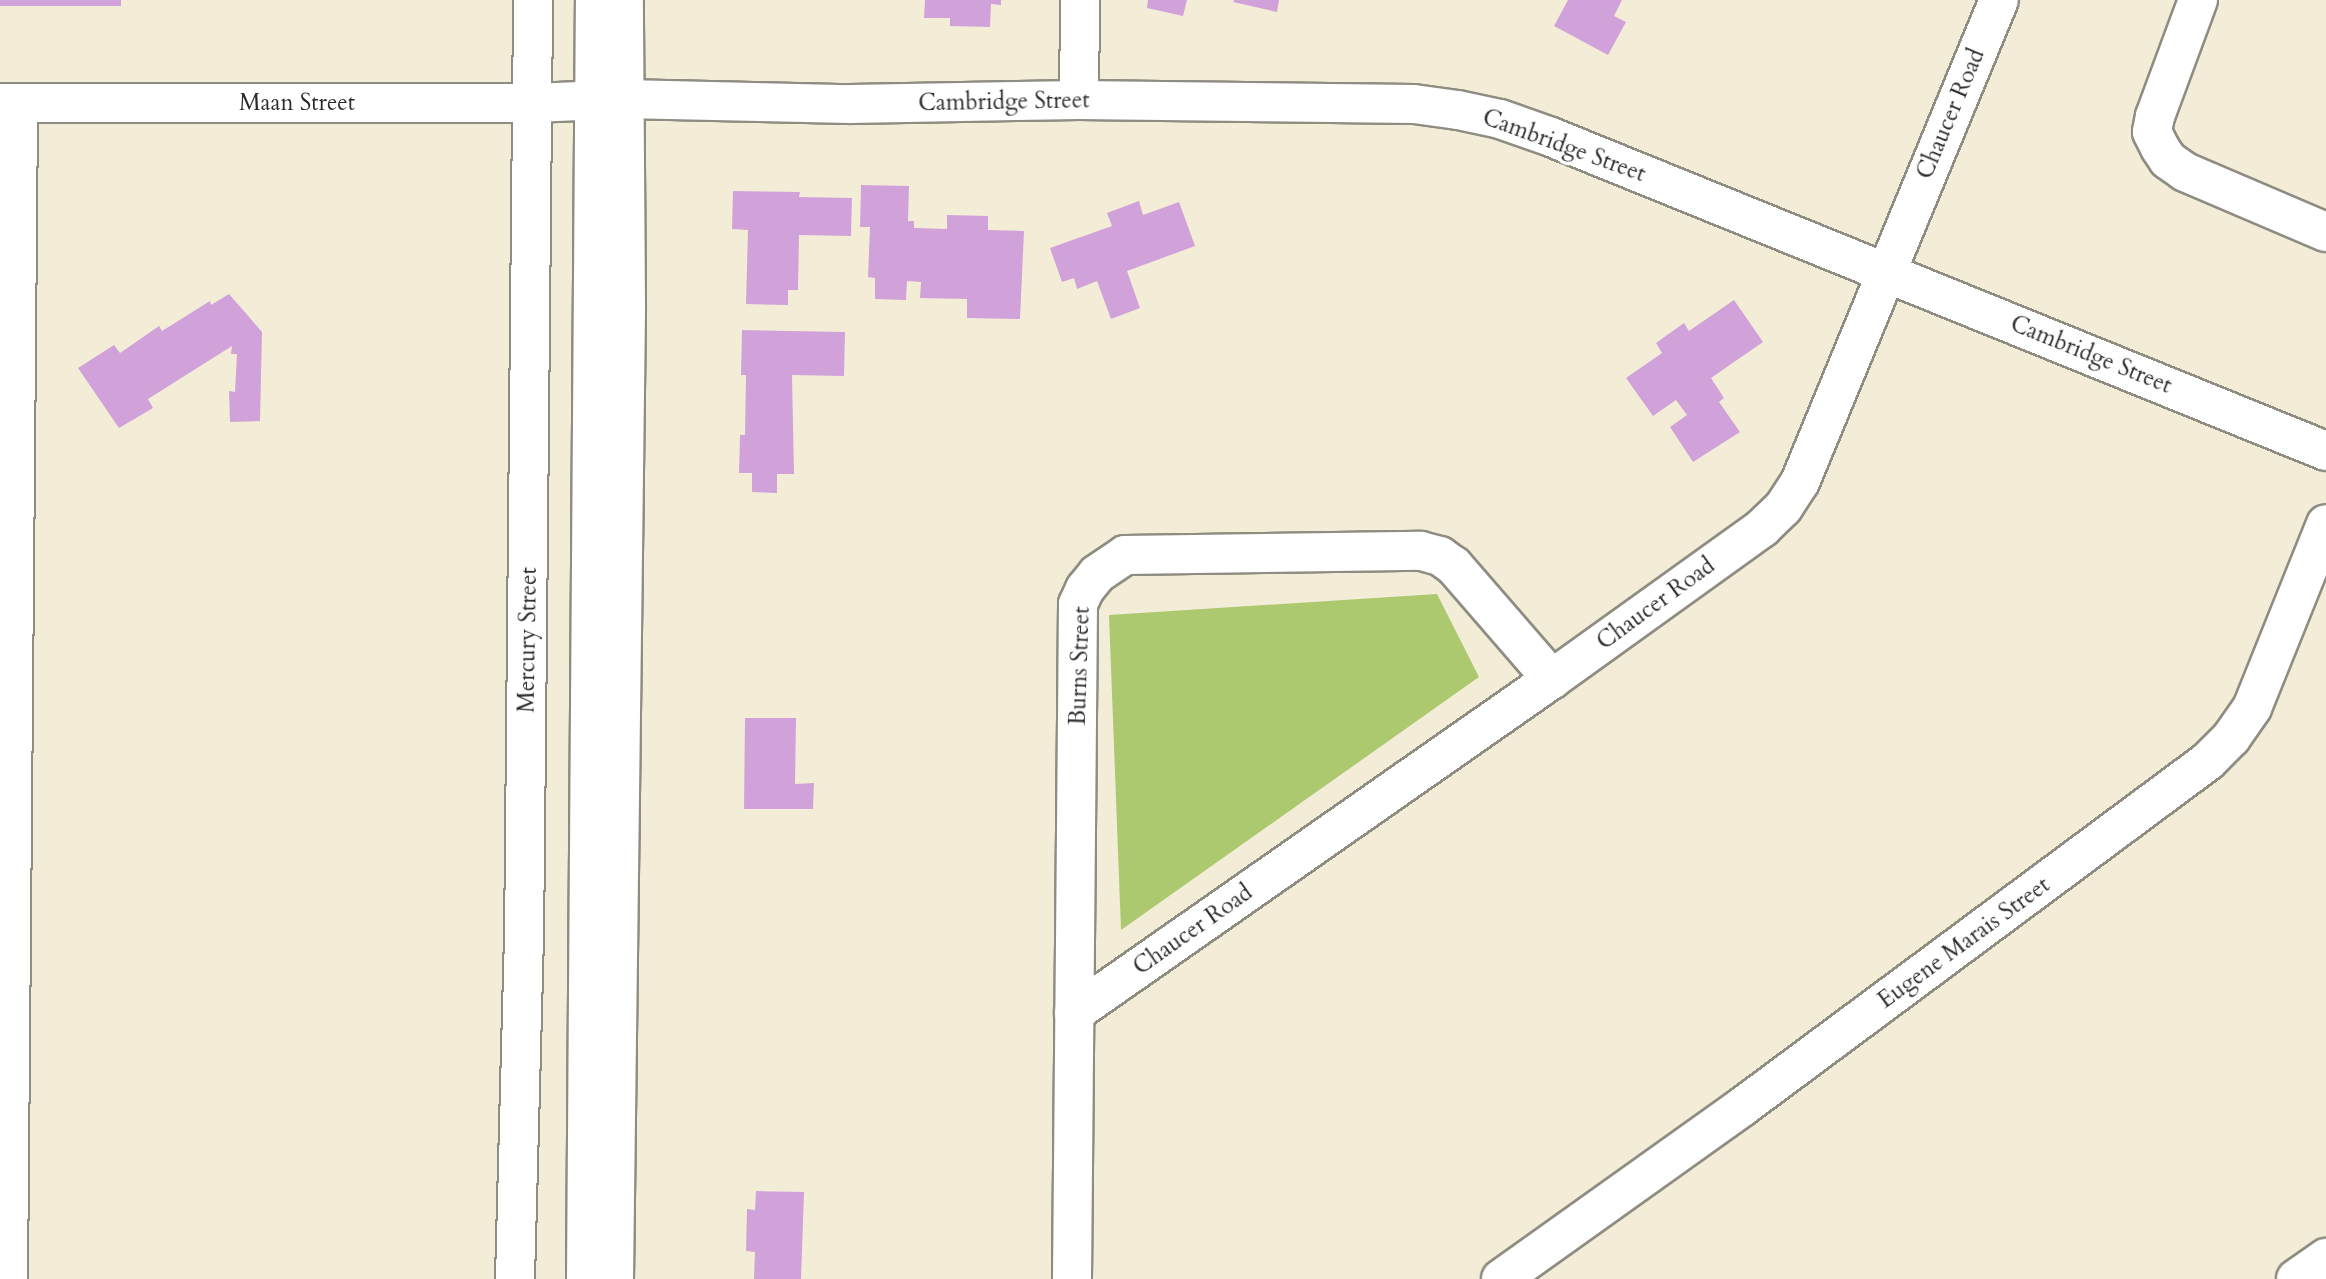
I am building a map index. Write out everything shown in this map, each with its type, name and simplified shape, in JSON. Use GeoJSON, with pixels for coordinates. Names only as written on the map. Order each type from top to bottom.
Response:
{"type":"FeatureCollection","features":[{"type":"Feature","properties":{"kind":"street","name":"Mercury Street"},"geometry":{"type":"LineString","coordinates":[[514,1279],[524,944],[533,0]]}},
{"type":"Feature","properties":{"kind":"street"},"geometry":{"type":"LineString","coordinates":[[595,0],[609,100],[626,307],[614,1279]]}},
{"type":"Feature","properties":{"kind":"street"},"geometry":{"type":"LineString","coordinates":[[586,1279],[609,100],[624,0]]}},
{"type":"Feature","properties":{"kind":"street"},"geometry":{"type":"LineString","coordinates":[[1079,100],[1080,0]]}},
{"type":"Feature","properties":{"kind":"street","name":"Chaucer Road"},"geometry":{"type":"LineString","coordinates":[[1074,1013],[1552,679],[1762,528],[1783,508],[1800,482],[1999,0]]}},
{"type":"Feature","properties":{"kind":"street"},"geometry":{"type":"LineString","coordinates":[[2198,0],[2155,116],[2152,132],[2160,148],[2168,160],[2185,172],[2326,232]]}},
{"type":"Feature","properties":{"kind":"street","name":"Maan Street"},"geometry":{"type":"LineString","coordinates":[[9,103],[534,103],[609,100]]}},
{"type":"Feature","properties":{"kind":"street","name":"Cambridge Street"},"geometry":{"type":"LineString","coordinates":[[609,100],[850,104],[1079,100],[1414,104],[1458,110],[1500,119],[1551,137],[2326,451]]}},
{"type":"Feature","properties":{"kind":"street"},"geometry":{"type":"LineString","coordinates":[[8,1279],[9,103]]}},
{"type":"Feature","properties":{"kind":"street","name":"Eugene Marais Street"},"geometry":{"type":"LineString","coordinates":[[1501,1279],[1786,1074],[2208,761],[2231,738],[2252,708],[2326,524]]}},
{"type":"Feature","properties":{"kind":"street","name":"Burns Street"},"geometry":{"type":"LineString","coordinates":[[1072,1279],[1078,604],[1085,589],[1110,563],[1125,555],[1421,551],[1440,556],[1469,580],[1552,679]]}},
{"type":"Feature","properties":{"kind":"street"},"geometry":{"type":"LineString","coordinates":[[2296,1279],[2326,1258]]}},
{"type":"Feature","properties":{"kind":"green space"},"geometry":{"type":"Polygon","coordinates":[[[1437,594],[1479,677],[1121,930],[1109,615],[1437,594]]]}},
{"type":"Feature","properties":{"kind":"building"},"geometry":{"type":"Polygon","coordinates":[[[0,0],[121,0],[121,6],[0,6],[0,0]]]}},
{"type":"Feature","properties":{"kind":"building"},"geometry":{"type":"Polygon","coordinates":[[[925,0],[1001,0],[1001,5],[991,4],[990,27],[950,26],[950,18],[924,18],[925,0]]]}},
{"type":"Feature","properties":{"kind":"building"},"geometry":{"type":"Polygon","coordinates":[[[1148,0],[1187,0],[1183,16],[1147,8],[1148,0]]]}},
{"type":"Feature","properties":{"kind":"building"},"geometry":{"type":"Polygon","coordinates":[[[1279,0],[1277,12],[1233,2],[1279,0]]]}},
{"type":"Feature","properties":{"kind":"building"},"geometry":{"type":"Polygon","coordinates":[[[1568,0],[1622,0],[1614,16],[1626,22],[1608,55],[1554,26],[1568,0]]]}},
{"type":"Feature","properties":{"kind":"building"},"geometry":{"type":"Polygon","coordinates":[[[861,185],[909,186],[908,221],[914,221],[914,228],[947,229],[947,215],[988,216],[988,230],[1024,231],[1020,319],[967,318],[967,299],[920,298],[921,282],[907,281],[906,300],[875,299],[875,278],[868,277],[870,227],[860,227],[861,185]]]}},
{"type":"Feature","properties":{"kind":"building"},"geometry":{"type":"Polygon","coordinates":[[[733,191],[800,192],[799,197],[852,198],[851,236],[799,235],[798,290],[788,290],[788,305],[746,304],[748,230],[732,229],[733,191]]]}},
{"type":"Feature","properties":{"kind":"building"},"geometry":{"type":"Polygon","coordinates":[[[1139,201],[1143,215],[1179,202],[1195,246],[1127,271],[1140,308],[1111,319],[1097,281],[1077,289],[1074,278],[1062,282],[1050,248],[1112,226],[1107,213],[1139,201]]]}},
{"type":"Feature","properties":{"kind":"building"},"geometry":{"type":"Polygon","coordinates":[[[229,294],[262,332],[260,421],[230,422],[229,391],[235,392],[237,354],[231,354],[232,346],[148,399],[153,408],[119,428],[78,368],[114,345],[120,353],[159,326],[162,331],[210,301],[211,305],[229,294]]]}},
{"type":"Feature","properties":{"kind":"building"},"geometry":{"type":"Polygon","coordinates":[[[1734,300],[1763,342],[1711,378],[1724,398],[1719,402],[1740,432],[1693,462],[1670,427],[1687,415],[1676,400],[1653,416],[1626,378],[1662,353],[1656,343],[1684,323],[1689,331],[1734,300]]]}},
{"type":"Feature","properties":{"kind":"building"},"geometry":{"type":"Polygon","coordinates":[[[742,330],[845,332],[844,376],[792,375],[794,474],[777,474],[777,493],[752,492],[752,473],[739,473],[740,435],[745,435],[746,375],[741,375],[742,330]]]}},
{"type":"Feature","properties":{"kind":"building"},"geometry":{"type":"Polygon","coordinates":[[[745,718],[796,718],[795,784],[814,783],[813,809],[744,809],[745,718]]]}},
{"type":"Feature","properties":{"kind":"building"},"geometry":{"type":"Polygon","coordinates":[[[756,1191],[804,1192],[801,1279],[754,1279],[755,1252],[746,1251],[747,1209],[755,1210],[756,1191]]]}}]}
